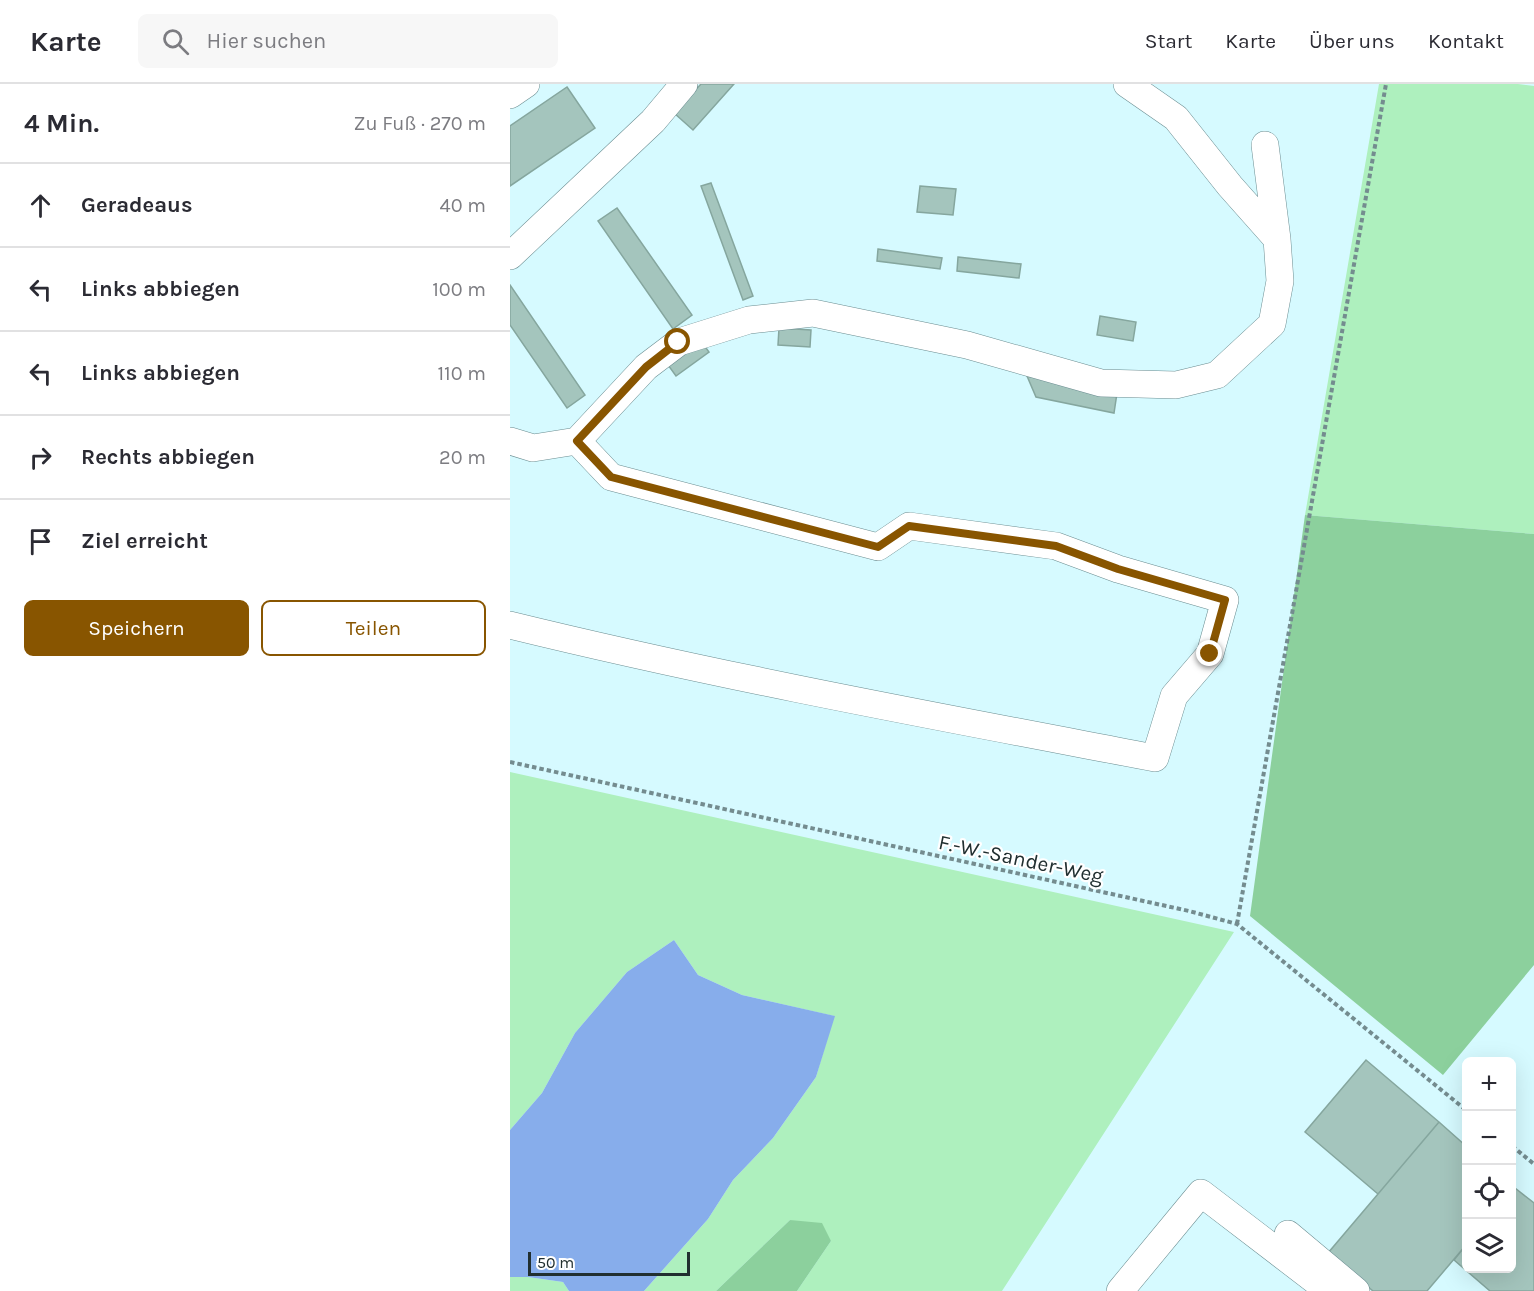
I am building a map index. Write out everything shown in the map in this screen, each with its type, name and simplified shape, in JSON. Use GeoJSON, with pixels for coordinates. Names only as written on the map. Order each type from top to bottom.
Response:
{"type":"FeatureCollection","features":[{"type":"Feature","properties":{"kind":"lane"},"geometry":{"type":"LineString","coordinates":[[510,94],[526,84]]}},
{"type":"Feature","properties":{"kind":"lane"},"geometry":{"type":"LineString","coordinates":[[510,256],[653,121],[684,84]]}},
{"type":"Feature","properties":{"kind":"lane"},"geometry":{"type":"LineString","coordinates":[[1126,84],[1176,118],[1230,186],[1277,239]]}},
{"type":"Feature","properties":{"kind":"lane"},"geometry":{"type":"LineString","coordinates":[[510,441],[533,448],[577,441],[646,367],[678,342],[749,320],[813,313],[967,345],[1101,383],[1176,385],[1217,375],[1272,324],[1280,281],[1265,145]]}},
{"type":"Feature","properties":{"kind":"lane"},"geometry":{"type":"LineString","coordinates":[[510,624],[650,657],[938,717],[1155,758],[1174,696],[1210,654],[1225,600],[1118,569],[1056,546],[909,526],[878,547],[611,477],[577,441]]}},
{"type":"Feature","properties":{"kind":"lane"},"geometry":{"type":"LineString","coordinates":[[1120,1291],[1200,1193],[1329,1291]]}},
{"type":"Feature","properties":{"kind":"lane"},"geometry":{"type":"LineString","coordinates":[[1288,1234],[1356,1291]]}},
{"type":"Feature","properties":{"kind":"path"},"geometry":{"type":"LineString","coordinates":[[1237,924],[1386,84]]}},
{"type":"Feature","properties":{"kind":"path","name":"F.-W.-Sander-Weg"},"geometry":{"type":"LineString","coordinates":[[510,762],[1177,908],[1237,924],[1462,1106]]}},
{"type":"Feature","properties":{"kind":"path"},"geometry":{"type":"LineString","coordinates":[[1516,1149],[1534,1164]]}},
{"type":"Feature","properties":{"kind":"green space"},"geometry":{"type":"Polygon","coordinates":[[[1379,84],[1534,86],[1534,534],[1305,515],[1379,84]]]}},
{"type":"Feature","properties":{"kind":"green space"},"geometry":{"type":"Polygon","coordinates":[[[1305,515],[1534,534],[1534,965],[1443,1075],[1250,916],[1305,515]]]}},
{"type":"Feature","properties":{"kind":"green space"},"geometry":{"type":"Polygon","coordinates":[[[510,772],[1234,932],[1002,1291],[797,1291],[831,1241],[790,1220],[716,1291],[644,1291],[708,1219],[733,1180],[773,1138],[816,1077],[834,1016],[742,995],[698,975],[674,940],[627,972],[575,1033],[542,1093],[510,1130],[510,772]]]}},
{"type":"Feature","properties":{"kind":"green space"},"geometry":{"type":"Polygon","coordinates":[[[790,1220],[822,1223],[831,1241],[797,1291],[716,1291],[790,1220]]]}},
{"type":"Feature","properties":{"kind":"green space"},"geometry":{"type":"Polygon","coordinates":[[[510,1277],[563,1282],[569,1291],[510,1291],[510,1277]]]}},
{"type":"Feature","properties":{"kind":"water"},"geometry":{"type":"Polygon","coordinates":[[[674,940],[698,975],[742,995],[835,1016],[816,1077],[773,1138],[733,1180],[708,1219],[644,1291],[569,1291],[563,1282],[510,1277],[510,1130],[542,1093],[575,1033],[627,972],[674,940]]]}},
{"type":"Feature","properties":{"kind":"building"},"geometry":{"type":"Polygon","coordinates":[[[701,84],[734,84],[693,130],[674,113],[701,84]]]}},
{"type":"Feature","properties":{"kind":"building"},"geometry":{"type":"Polygon","coordinates":[[[567,87],[595,128],[510,186],[510,126],[567,87]]]}},
{"type":"Feature","properties":{"kind":"building"},"geometry":{"type":"Polygon","coordinates":[[[711,183],[753,296],[743,300],[701,186],[711,183]]]}},
{"type":"Feature","properties":{"kind":"building"},"geometry":{"type":"Polygon","coordinates":[[[920,186],[956,189],[953,215],[917,212],[920,186]]]}},
{"type":"Feature","properties":{"kind":"building"},"geometry":{"type":"Polygon","coordinates":[[[617,208],[692,315],[673,329],[598,221],[617,208]]]}},
{"type":"Feature","properties":{"kind":"building"},"geometry":{"type":"Polygon","coordinates":[[[878,249],[942,258],[940,269],[877,261],[878,249]]]}},
{"type":"Feature","properties":{"kind":"building"},"geometry":{"type":"Polygon","coordinates":[[[958,257],[1021,264],[1019,278],[957,271],[958,257]]]}},
{"type":"Feature","properties":{"kind":"building"},"geometry":{"type":"Polygon","coordinates":[[[510,285],[585,395],[567,408],[510,325],[510,285]]]}},
{"type":"Feature","properties":{"kind":"building"},"geometry":{"type":"Polygon","coordinates":[[[1100,316],[1136,322],[1133,341],[1097,335],[1100,316]]]}},
{"type":"Feature","properties":{"kind":"building"},"geometry":{"type":"Polygon","coordinates":[[[779,328],[811,330],[810,347],[778,345],[779,328]]]}},
{"type":"Feature","properties":{"kind":"building"},"geometry":{"type":"Polygon","coordinates":[[[701,341],[709,352],[676,376],[668,365],[701,341]]]}},
{"type":"Feature","properties":{"kind":"building"},"geometry":{"type":"Polygon","coordinates":[[[1027,376],[1117,393],[1114,413],[1036,397],[1027,376]]]}},
{"type":"Feature","properties":{"kind":"building"},"geometry":{"type":"Polygon","coordinates":[[[1366,1060],[1439,1122],[1378,1194],[1305,1132],[1366,1060]]]}},
{"type":"Feature","properties":{"kind":"building"},"geometry":{"type":"Polygon","coordinates":[[[1439,1122],[1462,1142],[1462,1250],[1427,1291],[1373,1291],[1328,1253],[1439,1122]]]}},
{"type":"Feature","properties":{"kind":"building"},"geometry":{"type":"Polygon","coordinates":[[[1516,1189],[1534,1203],[1534,1291],[1490,1291],[1469,1273],[1516,1273],[1516,1189]]]}},
{"type":"Feature","properties":{"kind":"building"},"geometry":{"type":"Polygon","coordinates":[[[1462,1250],[1462,1267],[1454,1260],[1462,1250]]]}},
{"type":"Feature","properties":{"kind":"route"},"geometry":{"type":"LineString","coordinates":[[678,342],[646,367],[577,441],[611,477],[878,547],[909,526],[1056,546],[1118,569],[1225,600],[1210,654]]}}]}
